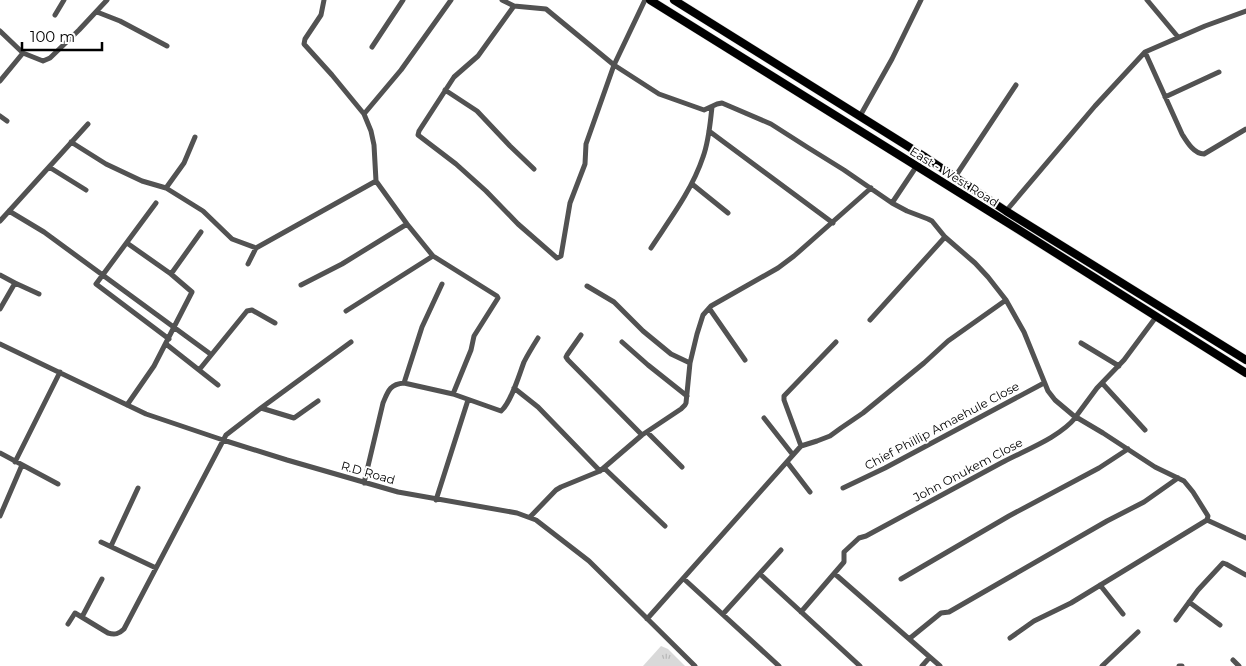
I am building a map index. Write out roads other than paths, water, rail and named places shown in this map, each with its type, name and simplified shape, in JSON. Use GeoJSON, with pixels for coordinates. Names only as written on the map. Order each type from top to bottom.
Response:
{"type":"FeatureCollection","features":[{"type":"Feature","properties":{"kind":"main road","name":"East - West Road"},"geometry":{"type":"LineString","coordinates":[[650,0],[1246,373]]}},
{"type":"Feature","properties":{"kind":"main road","name":"East - West Road"},"geometry":{"type":"LineString","coordinates":[[674,0],[860,116],[1006,211],[1246,360]]}},
{"type":"Feature","properties":{"kind":"main road"},"geometry":{"type":"LineString","coordinates":[[732,52],[739,42]]}},
{"type":"Feature","properties":{"kind":"street"},"geometry":{"type":"LineString","coordinates":[[55,15],[64,0]]}},
{"type":"Feature","properties":{"kind":"street"},"geometry":{"type":"LineString","coordinates":[[0,31],[23,53],[46,61],[107,0]]}},
{"type":"Feature","properties":{"kind":"street"},"geometry":{"type":"LineString","coordinates":[[324,0],[321,14],[305,38],[304,44],[364,114],[374,145],[376,181],[406,224],[433,256],[498,298],[474,336],[471,350],[453,394]]}},
{"type":"Feature","properties":{"kind":"street"},"geometry":{"type":"LineString","coordinates":[[372,47],[403,0]]}},
{"type":"Feature","properties":{"kind":"street"},"geometry":{"type":"LineString","coordinates":[[364,114],[400,70],[451,0]]}},
{"type":"Feature","properties":{"kind":"street"},"geometry":{"type":"LineString","coordinates":[[502,0],[514,6],[546,9],[614,65],[663,96],[704,110],[722,103],[771,124],[892,203],[928,219],[945,237],[975,263],[1006,300],[1024,332],[1044,383],[1055,400],[1076,417],[1155,468],[1184,481],[1208,516],[1207,520]]}},
{"type":"Feature","properties":{"kind":"street"},"geometry":{"type":"LineString","coordinates":[[514,6],[478,56],[457,73],[418,134],[456,164],[518,224],[559,258],[570,203],[585,164],[586,144],[614,65],[645,0]]}},
{"type":"Feature","properties":{"kind":"street"},"geometry":{"type":"LineString","coordinates":[[860,116],[892,60],[921,0]]}},
{"type":"Feature","properties":{"kind":"street"},"geometry":{"type":"LineString","coordinates":[[1147,0],[1178,37]]}},
{"type":"Feature","properties":{"kind":"street"},"geometry":{"type":"LineString","coordinates":[[1006,211],[1095,106],[1144,52],[1246,11]]}},
{"type":"Feature","properties":{"kind":"street"},"geometry":{"type":"LineString","coordinates":[[97,12],[167,46]]}},
{"type":"Feature","properties":{"kind":"street"},"geometry":{"type":"LineString","coordinates":[[1144,52],[1182,134],[1198,153],[1204,154],[1246,128]]}},
{"type":"Feature","properties":{"kind":"street"},"geometry":{"type":"LineString","coordinates":[[0,81],[23,53]]}},
{"type":"Feature","properties":{"kind":"street"},"geometry":{"type":"LineString","coordinates":[[1165,97],[1219,72]]}},
{"type":"Feature","properties":{"kind":"street"},"geometry":{"type":"LineString","coordinates":[[955,177],[1016,85]]}},
{"type":"Feature","properties":{"kind":"street"},"geometry":{"type":"LineString","coordinates":[[445,90],[477,111],[534,169]]}},
{"type":"Feature","properties":{"kind":"street"},"geometry":{"type":"LineString","coordinates":[[651,248],[692,184],[703,157],[712,107]]}},
{"type":"Feature","properties":{"kind":"street"},"geometry":{"type":"LineString","coordinates":[[0,116],[7,121]]}},
{"type":"Feature","properties":{"kind":"street"},"geometry":{"type":"LineString","coordinates":[[0,221],[88,124]]}},
{"type":"Feature","properties":{"kind":"street"},"geometry":{"type":"LineString","coordinates":[[709,131],[833,223]]}},
{"type":"Feature","properties":{"kind":"street"},"geometry":{"type":"LineString","coordinates":[[166,188],[184,163],[195,138]]}},
{"type":"Feature","properties":{"kind":"street"},"geometry":{"type":"LineString","coordinates":[[71,142],[106,164],[142,181],[166,188],[203,211],[232,239],[256,248]]}},
{"type":"Feature","properties":{"kind":"street"},"geometry":{"type":"LineString","coordinates":[[49,167],[86,190]]}},
{"type":"Feature","properties":{"kind":"street"},"geometry":{"type":"LineString","coordinates":[[892,203],[916,167]]}},
{"type":"Feature","properties":{"kind":"street"},"geometry":{"type":"LineString","coordinates":[[248,264],[256,248],[376,181]]}},
{"type":"Feature","properties":{"kind":"street"},"geometry":{"type":"LineString","coordinates":[[692,184],[728,214]]}},
{"type":"Feature","properties":{"kind":"street"},"geometry":{"type":"LineString","coordinates":[[530,517],[556,490],[602,470],[644,434],[681,409],[686,403],[690,363],[704,314],[709,308],[788,261],[871,188]]}},
{"type":"Feature","properties":{"kind":"street"},"geometry":{"type":"LineString","coordinates":[[156,203],[96,284],[218,385]]}},
{"type":"Feature","properties":{"kind":"street"},"geometry":{"type":"LineString","coordinates":[[9,211],[44,232],[208,352]]}},
{"type":"Feature","properties":{"kind":"street"},"geometry":{"type":"LineString","coordinates":[[301,285],[342,264],[406,224]]}},
{"type":"Feature","properties":{"kind":"street"},"geometry":{"type":"LineString","coordinates":[[171,274],[201,232]]}},
{"type":"Feature","properties":{"kind":"street"},"geometry":{"type":"LineString","coordinates":[[870,320],[945,237]]}},
{"type":"Feature","properties":{"kind":"street"},"geometry":{"type":"LineString","coordinates":[[127,243],[192,290],[154,366],[127,405]]}},
{"type":"Feature","properties":{"kind":"street"},"geometry":{"type":"LineString","coordinates":[[346,311],[433,256]]}},
{"type":"Feature","properties":{"kind":"street"},"geometry":{"type":"LineString","coordinates":[[0,275],[15,284],[39,294]]}},
{"type":"Feature","properties":{"kind":"street"},"geometry":{"type":"LineString","coordinates":[[0,309],[15,284]]}},
{"type":"Feature","properties":{"kind":"street"},"geometry":{"type":"LineString","coordinates":[[404,383],[422,327],[442,284]]}},
{"type":"Feature","properties":{"kind":"street"},"geometry":{"type":"LineString","coordinates":[[587,286],[614,302],[643,331],[671,354],[690,363]]}},
{"type":"Feature","properties":{"kind":"street"},"geometry":{"type":"LineString","coordinates":[[647,619],[801,446],[830,436],[863,412],[948,341],[1006,300]]}},
{"type":"Feature","properties":{"kind":"street"},"geometry":{"type":"LineString","coordinates":[[709,308],[745,360]]}},
{"type":"Feature","properties":{"kind":"street"},"geometry":{"type":"LineString","coordinates":[[199,370],[248,311],[252,310],[275,324]]}},
{"type":"Feature","properties":{"kind":"street","name":"John Onukem Close"},"geometry":{"type":"LineString","coordinates":[[834,574],[844,562],[844,552],[859,538],[866,536],[1064,429],[1130,353],[1156,317]]}},
{"type":"Feature","properties":{"kind":"street"},"geometry":{"type":"LineString","coordinates":[[581,335],[567,355],[568,360],[644,434],[682,467]]}},
{"type":"Feature","properties":{"kind":"street"},"geometry":{"type":"LineString","coordinates":[[364,483],[383,404],[388,392],[392,388],[397,384],[404,383],[453,394],[501,411],[514,388],[525,360],[538,338]]}},
{"type":"Feature","properties":{"kind":"street"},"geometry":{"type":"LineString","coordinates":[[68,624],[75,613],[108,633],[121,632],[226,435],[351,342]]}},
{"type":"Feature","properties":{"kind":"street"},"geometry":{"type":"LineString","coordinates":[[622,342],[687,396]]}},
{"type":"Feature","properties":{"kind":"street"},"geometry":{"type":"LineString","coordinates":[[801,446],[784,396],[836,342]]}},
{"type":"Feature","properties":{"kind":"street"},"geometry":{"type":"LineString","coordinates":[[1081,342],[1119,366]]}},
{"type":"Feature","properties":{"kind":"street","name":"R.D Road"},"geometry":{"type":"LineString","coordinates":[[0,344],[146,414],[223,440],[398,492],[517,513],[530,517],[589,561],[695,666]]}},
{"type":"Feature","properties":{"kind":"street"},"geometry":{"type":"LineString","coordinates":[[14,462],[60,372]]}},
{"type":"Feature","properties":{"kind":"street","name":"Chief Phillip Amaehule Close"},"geometry":{"type":"LineString","coordinates":[[843,488],[885,468],[1044,383]]}},
{"type":"Feature","properties":{"kind":"street"},"geometry":{"type":"LineString","coordinates":[[1102,383],[1145,430]]}},
{"type":"Feature","properties":{"kind":"street"},"geometry":{"type":"LineString","coordinates":[[514,388],[538,407],[602,470],[665,526]]}},
{"type":"Feature","properties":{"kind":"street"},"geometry":{"type":"LineString","coordinates":[[436,500],[468,400]]}},
{"type":"Feature","properties":{"kind":"street"},"geometry":{"type":"LineString","coordinates":[[261,408],[294,418],[318,401]]}},
{"type":"Feature","properties":{"kind":"street"},"geometry":{"type":"LineString","coordinates":[[764,418],[793,455]]}},
{"type":"Feature","properties":{"kind":"street"},"geometry":{"type":"LineString","coordinates":[[901,579],[1010,516],[1099,468],[1128,449]]}},
{"type":"Feature","properties":{"kind":"street"},"geometry":{"type":"LineString","coordinates":[[0,453],[58,484]]}},
{"type":"Feature","properties":{"kind":"street"},"geometry":{"type":"LineString","coordinates":[[787,462],[810,492]]}},
{"type":"Feature","properties":{"kind":"street"},"geometry":{"type":"LineString","coordinates":[[0,516],[22,465]]}},
{"type":"Feature","properties":{"kind":"street"},"geometry":{"type":"LineString","coordinates":[[909,639],[941,613],[949,612],[1107,521],[1144,502],[1178,478]]}},
{"type":"Feature","properties":{"kind":"street"},"geometry":{"type":"LineString","coordinates":[[110,546],[138,488]]}},
{"type":"Feature","properties":{"kind":"street"},"geometry":{"type":"LineString","coordinates":[[1207,520],[1246,538]]}},
{"type":"Feature","properties":{"kind":"street"},"geometry":{"type":"LineString","coordinates":[[1010,638],[1034,621],[1071,603],[1207,520]]}},
{"type":"Feature","properties":{"kind":"street"},"geometry":{"type":"LineString","coordinates":[[101,542],[156,568]]}},
{"type":"Feature","properties":{"kind":"street"},"geometry":{"type":"LineString","coordinates":[[723,614],[781,550]]}},
{"type":"Feature","properties":{"kind":"street"},"geometry":{"type":"LineString","coordinates":[[1176,620],[1198,590],[1223,563],[1246,575]]}},
{"type":"Feature","properties":{"kind":"street"},"geometry":{"type":"LineString","coordinates":[[760,574],[860,666]]}},
{"type":"Feature","properties":{"kind":"street"},"geometry":{"type":"LineString","coordinates":[[801,612],[834,574],[940,666]]}},
{"type":"Feature","properties":{"kind":"street"},"geometry":{"type":"LineString","coordinates":[[82,618],[102,579]]}},
{"type":"Feature","properties":{"kind":"street"},"geometry":{"type":"LineString","coordinates":[[684,579],[779,666]]}},
{"type":"Feature","properties":{"kind":"street"},"geometry":{"type":"LineString","coordinates":[[1100,585],[1123,614]]}},
{"type":"Feature","properties":{"kind":"street"},"geometry":{"type":"LineString","coordinates":[[1189,602],[1220,625]]}},
{"type":"Feature","properties":{"kind":"street"},"geometry":{"type":"LineString","coordinates":[[1102,666],[1138,632]]}},
{"type":"Feature","properties":{"kind":"street"},"geometry":{"type":"LineString","coordinates":[[922,666],[930,657]]}},
{"type":"Feature","properties":{"kind":"street"},"geometry":{"type":"LineString","coordinates":[[1233,660],[1239,666]]}}]}
